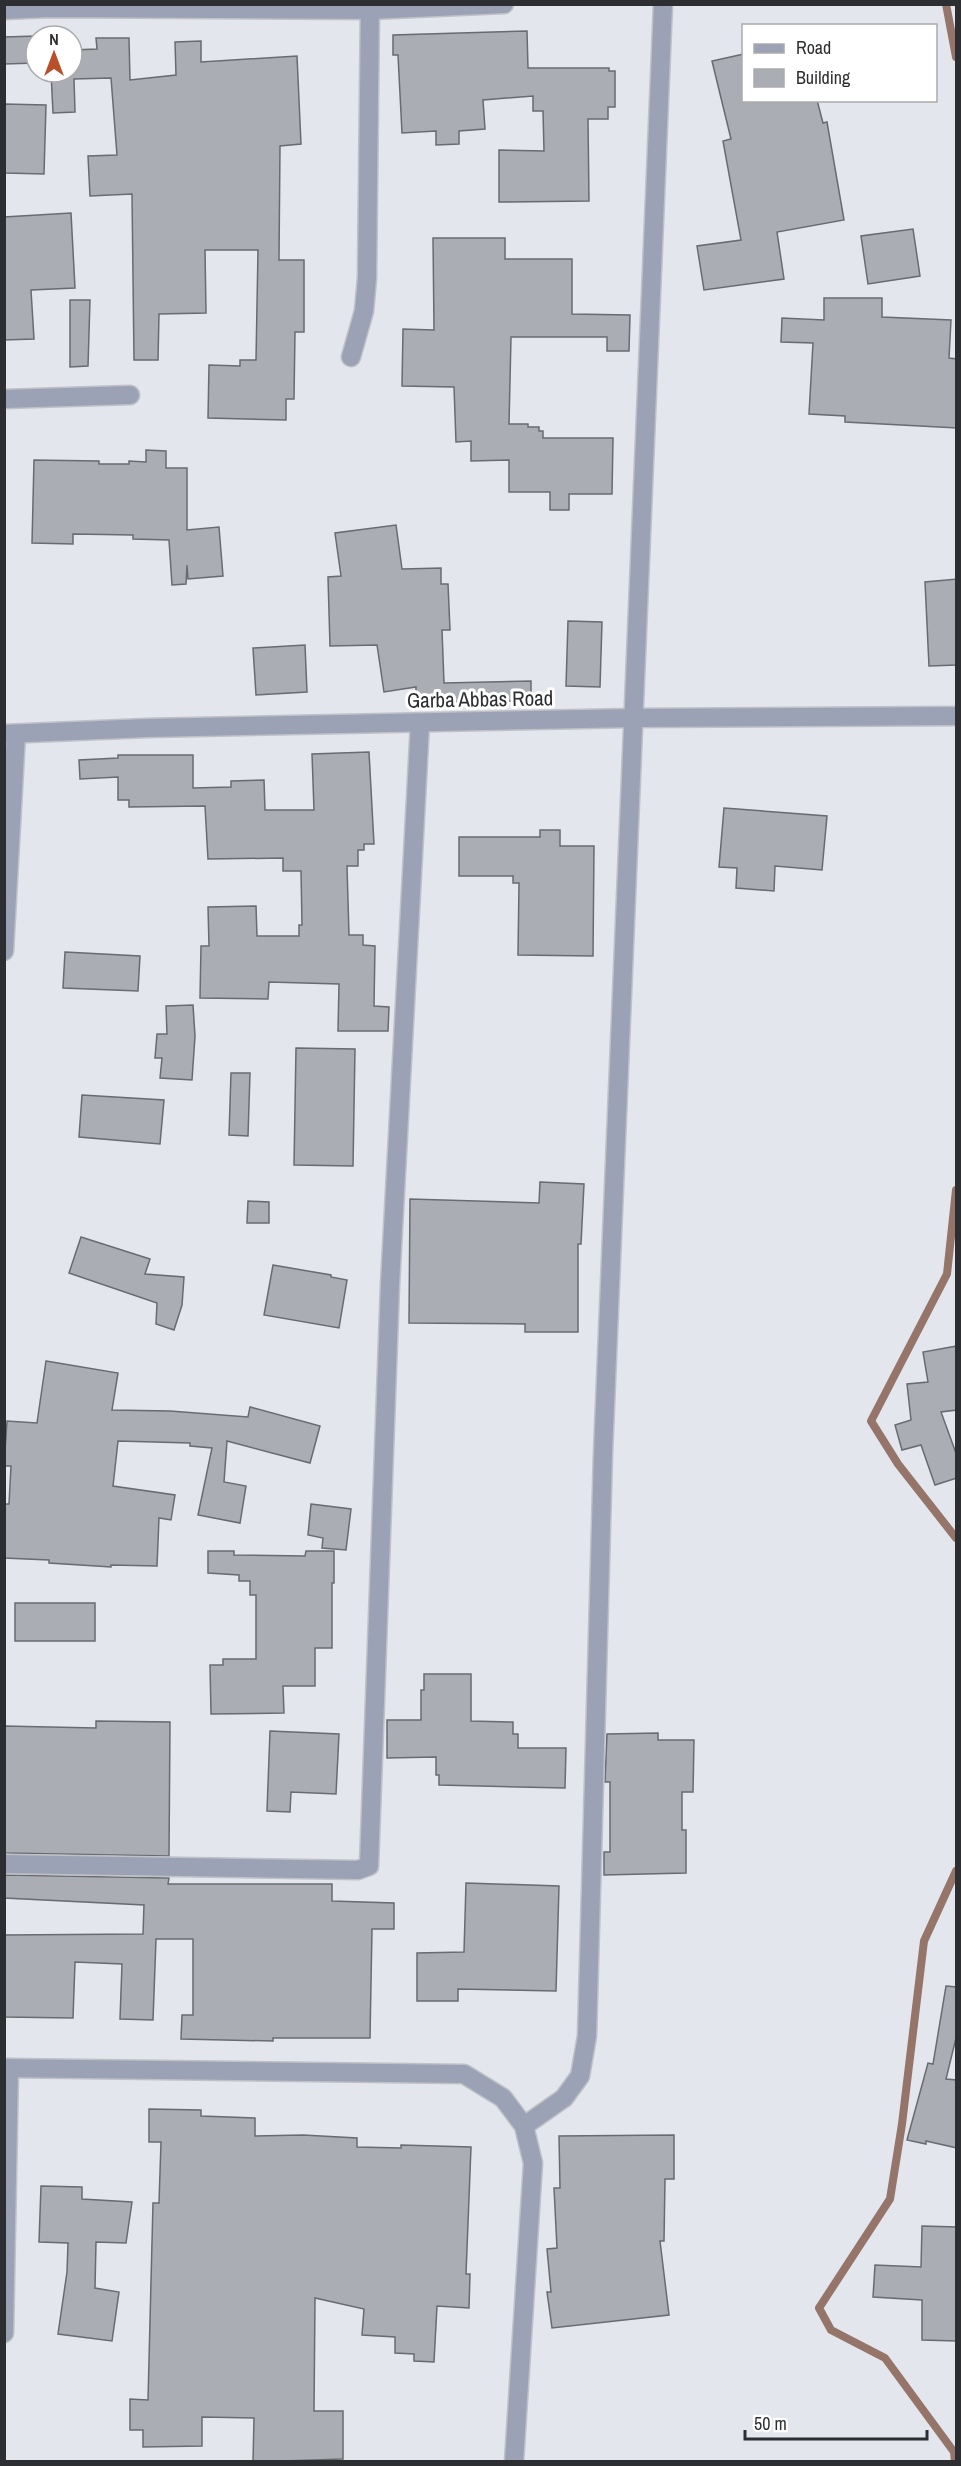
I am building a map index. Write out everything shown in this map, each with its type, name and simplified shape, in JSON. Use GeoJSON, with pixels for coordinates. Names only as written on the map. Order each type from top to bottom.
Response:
{"type":"FeatureCollection","features":[{"type":"Feature","properties":{"kind":"street"},"geometry":{"type":"LineString","coordinates":[[4,10],[49,6],[370,7],[504,4]]}},
{"type":"Feature","properties":{"kind":"street"},"geometry":{"type":"LineString","coordinates":[[524,2126],[564,2098],[580,2076],[587,2036],[603,1454],[663,4]]}},
{"type":"Feature","properties":{"kind":"street"},"geometry":{"type":"LineString","coordinates":[[351,357],[364,311],[367,278],[370,7]]}},
{"type":"Feature","properties":{"kind":"street"},"geometry":{"type":"LineString","coordinates":[[4,399],[130,395]]}},
{"type":"Feature","properties":{"kind":"street","name":"Garba Abbas Road"},"geometry":{"type":"LineString","coordinates":[[10,734],[147,728],[633,718],[957,716]]}},
{"type":"Feature","properties":{"kind":"street"},"geometry":{"type":"LineString","coordinates":[[4,1864],[358,1870],[369,1866],[390,1285],[420,723]]}},
{"type":"Feature","properties":{"kind":"street"},"geometry":{"type":"LineString","coordinates":[[4,951],[10,734]]}},
{"type":"Feature","properties":{"kind":"street"},"geometry":{"type":"LineString","coordinates":[[4,2333],[7,2068],[464,2074],[503,2098],[524,2126],[533,2163],[514,2462]]}},
{"type":"Feature","properties":{"kind":"building"},"geometry":{"type":"Polygon","coordinates":[[[527,31],[528,68],[609,68],[609,71],[615,71],[615,107],[608,107],[608,119],[588,119],[589,201],[499,202],[499,150],[544,151],[543,111],[533,111],[533,96],[483,100],[485,129],[459,131],[459,144],[436,145],[436,131],[402,133],[398,55],[393,55],[393,35],[527,31]]]}},
{"type":"Feature","properties":{"kind":"building"},"geometry":{"type":"Polygon","coordinates":[[[24,36],[24,63],[4,64],[4,37],[24,36]]]}},
{"type":"Feature","properties":{"kind":"building"},"geometry":{"type":"Polygon","coordinates":[[[96,38],[129,38],[130,80],[176,75],[175,42],[201,41],[201,62],[297,56],[301,144],[280,146],[279,260],[304,260],[304,332],[295,332],[294,399],[286,399],[286,420],[208,418],[209,365],[240,366],[240,360],[256,360],[258,250],[205,250],[206,313],[159,314],[158,360],[134,360],[132,194],[90,196],[88,156],[117,155],[111,78],[84,79],[84,50],[97,49],[96,38]]]}},
{"type":"Feature","properties":{"kind":"building"},"geometry":{"type":"Polygon","coordinates":[[[742,54],[742,102],[818,102],[823,123],[827,122],[844,220],[777,232],[784,279],[704,290],[697,246],[741,240],[723,141],[731,139],[712,61],[742,54]]]}},
{"type":"Feature","properties":{"kind":"building"},"geometry":{"type":"Polygon","coordinates":[[[52,84],[74,84],[75,112],[53,113],[52,84]]]}},
{"type":"Feature","properties":{"kind":"building"},"geometry":{"type":"Polygon","coordinates":[[[4,104],[46,105],[44,174],[5,173],[4,104]]]}},
{"type":"Feature","properties":{"kind":"building"},"geometry":{"type":"Polygon","coordinates":[[[71,213],[75,288],[31,290],[34,339],[4,340],[4,217],[71,213]]]}},
{"type":"Feature","properties":{"kind":"building"},"geometry":{"type":"Polygon","coordinates":[[[913,229],[920,276],[868,284],[861,236],[913,229]]]}},
{"type":"Feature","properties":{"kind":"building"},"geometry":{"type":"Polygon","coordinates":[[[433,238],[505,238],[505,259],[572,259],[572,314],[630,315],[629,351],[607,351],[607,337],[511,337],[509,424],[528,424],[528,427],[539,427],[539,431],[543,431],[543,438],[613,438],[612,494],[569,494],[569,510],[550,510],[550,492],[509,492],[509,460],[471,461],[471,441],[456,442],[454,387],[402,386],[403,329],[434,330],[433,238]]]}},
{"type":"Feature","properties":{"kind":"building"},"geometry":{"type":"Polygon","coordinates":[[[824,298],[882,298],[882,317],[951,320],[949,358],[957,359],[957,428],[845,422],[845,416],[809,414],[813,343],[781,342],[782,318],[824,320],[824,298]]]}},
{"type":"Feature","properties":{"kind":"building"},"geometry":{"type":"Polygon","coordinates":[[[70,300],[90,300],[88,366],[70,367],[70,300]]]}},
{"type":"Feature","properties":{"kind":"building"},"geometry":{"type":"Polygon","coordinates":[[[146,450],[166,451],[166,468],[187,468],[187,530],[219,527],[223,576],[188,579],[187,565],[186,584],[172,585],[169,540],[133,539],[133,535],[73,534],[73,544],[32,543],[34,460],[129,464],[129,461],[146,462],[146,450]]]}},
{"type":"Feature","properties":{"kind":"building"},"geometry":{"type":"Polygon","coordinates":[[[396,525],[402,569],[441,568],[441,584],[448,584],[450,630],[442,630],[444,683],[531,681],[531,701],[416,702],[416,687],[384,692],[377,645],[330,646],[328,577],[341,576],[335,533],[396,525]]]}},
{"type":"Feature","properties":{"kind":"building"},"geometry":{"type":"Polygon","coordinates":[[[957,579],[957,665],[929,666],[925,582],[957,579]]]}},
{"type":"Feature","properties":{"kind":"building"},"geometry":{"type":"Polygon","coordinates":[[[568,621],[602,622],[600,687],[566,686],[568,621]]]}},
{"type":"Feature","properties":{"kind":"building"},"geometry":{"type":"Polygon","coordinates":[[[305,645],[307,692],[256,695],[253,648],[305,645]]]}},
{"type":"Feature","properties":{"kind":"building"},"geometry":{"type":"Polygon","coordinates":[[[369,752],[374,844],[364,844],[364,850],[358,850],[358,866],[347,866],[349,935],[363,935],[363,945],[375,946],[374,1006],[389,1007],[388,1031],[338,1031],[339,984],[269,982],[268,999],[200,998],[201,946],[209,946],[208,907],[256,906],[257,936],[299,936],[299,925],[302,925],[301,871],[283,871],[283,858],[208,859],[205,806],[129,807],[129,800],[118,800],[118,777],[80,779],[79,760],[118,758],[118,755],[193,755],[193,788],[231,787],[231,781],[264,780],[265,810],[314,810],[312,754],[369,752]]]}},
{"type":"Feature","properties":{"kind":"building"},"geometry":{"type":"Polygon","coordinates":[[[724,808],[827,816],[822,870],[775,866],[774,891],[736,888],[737,868],[719,867],[724,808]]]}},
{"type":"Feature","properties":{"kind":"building"},"geometry":{"type":"Polygon","coordinates":[[[540,830],[560,830],[560,846],[594,846],[593,956],[518,955],[519,883],[513,883],[513,876],[459,876],[459,837],[540,837],[540,830]]]}},
{"type":"Feature","properties":{"kind":"building"},"geometry":{"type":"Polygon","coordinates":[[[65,952],[140,956],[138,991],[63,988],[65,952]]]}},
{"type":"Feature","properties":{"kind":"building"},"geometry":{"type":"Polygon","coordinates":[[[193,1005],[195,1036],[192,1080],[160,1078],[162,1058],[155,1058],[157,1034],[167,1034],[166,1006],[193,1005]]]}},
{"type":"Feature","properties":{"kind":"building"},"geometry":{"type":"Polygon","coordinates":[[[296,1048],[355,1049],[353,1166],[294,1165],[296,1048]]]}},
{"type":"Feature","properties":{"kind":"building"},"geometry":{"type":"Polygon","coordinates":[[[231,1073],[250,1073],[248,1136],[229,1135],[231,1073]]]}},
{"type":"Feature","properties":{"kind":"building"},"geometry":{"type":"Polygon","coordinates":[[[82,1095],[164,1100],[160,1144],[79,1137],[82,1095]]]}},
{"type":"Feature","properties":{"kind":"building"},"geometry":{"type":"Polygon","coordinates":[[[540,1182],[584,1184],[581,1244],[578,1244],[578,1332],[525,1332],[525,1324],[409,1323],[410,1199],[539,1203],[540,1182]]]}},
{"type":"Feature","properties":{"kind":"building"},"geometry":{"type":"Polygon","coordinates":[[[248,1201],[269,1202],[269,1223],[247,1223],[248,1201]]]}},
{"type":"Feature","properties":{"kind":"building"},"geometry":{"type":"Polygon","coordinates":[[[81,1237],[150,1259],[145,1274],[184,1277],[182,1305],[174,1330],[156,1324],[157,1303],[69,1273],[81,1237]]]}},
{"type":"Feature","properties":{"kind":"building"},"geometry":{"type":"Polygon","coordinates":[[[273,1265],[347,1280],[339,1328],[264,1315],[273,1265]]]}},
{"type":"Feature","properties":{"kind":"building"},"geometry":{"type":"Polygon","coordinates":[[[957,1346],[957,1410],[941,1412],[957,1456],[957,1478],[935,1485],[921,1445],[902,1450],[895,1425],[911,1420],[907,1384],[928,1382],[923,1352],[957,1346]]]}},
{"type":"Feature","properties":{"kind":"building"},"geometry":{"type":"Polygon","coordinates":[[[46,1361],[118,1373],[112,1410],[170,1411],[248,1417],[250,1407],[320,1426],[310,1463],[227,1441],[224,1482],[246,1486],[240,1523],[198,1515],[212,1448],[190,1446],[190,1443],[118,1441],[113,1486],[175,1495],[171,1520],[159,1518],[157,1566],[111,1565],[111,1567],[4,1558],[4,1504],[9,1504],[11,1466],[4,1466],[7,1421],[37,1423],[46,1361]]]}},
{"type":"Feature","properties":{"kind":"building"},"geometry":{"type":"Polygon","coordinates":[[[311,1504],[351,1509],[346,1550],[322,1548],[323,1538],[308,1535],[311,1504]]]}},
{"type":"Feature","properties":{"kind":"building"},"geometry":{"type":"Polygon","coordinates":[[[208,1551],[234,1551],[234,1555],[305,1556],[306,1551],[334,1551],[332,1648],[315,1648],[315,1686],[283,1686],[284,1713],[211,1714],[210,1665],[223,1665],[223,1659],[256,1659],[256,1595],[250,1595],[250,1581],[239,1581],[239,1575],[208,1573],[208,1551]]]}},
{"type":"Feature","properties":{"kind":"building"},"geometry":{"type":"Polygon","coordinates":[[[15,1603],[95,1603],[95,1641],[15,1641],[15,1603]]]}},
{"type":"Feature","properties":{"kind":"building"},"geometry":{"type":"Polygon","coordinates":[[[424,1674],[471,1674],[471,1721],[513,1722],[513,1734],[518,1734],[518,1748],[566,1748],[565,1788],[439,1785],[439,1775],[436,1775],[436,1757],[387,1758],[387,1720],[421,1720],[421,1690],[424,1690],[424,1674]]]}},
{"type":"Feature","properties":{"kind":"building"},"geometry":{"type":"Polygon","coordinates":[[[96,1721],[170,1722],[169,1856],[4,1853],[4,1726],[96,1728],[96,1721]]]}},
{"type":"Feature","properties":{"kind":"building"},"geometry":{"type":"Polygon","coordinates":[[[270,1731],[339,1734],[336,1794],[291,1792],[290,1812],[267,1811],[270,1731]]]}},
{"type":"Feature","properties":{"kind":"building"},"geometry":{"type":"Polygon","coordinates":[[[658,1733],[658,1740],[694,1740],[693,1792],[682,1792],[682,1830],[686,1830],[686,1873],[604,1875],[604,1852],[610,1852],[610,1782],[605,1782],[607,1734],[658,1733]]]}},
{"type":"Feature","properties":{"kind":"building"},"geometry":{"type":"Polygon","coordinates":[[[4,1875],[169,1878],[168,1884],[332,1884],[332,1901],[394,1903],[394,1929],[372,1929],[370,2038],[273,2038],[273,2041],[181,2039],[182,2015],[193,2015],[193,1939],[156,1939],[153,2020],[120,2019],[122,1964],[75,1962],[73,2018],[4,2017],[4,1935],[143,1934],[144,1905],[4,1898],[4,1875]]]}},
{"type":"Feature","properties":{"kind":"building"},"geometry":{"type":"Polygon","coordinates":[[[466,1883],[559,1886],[556,1991],[458,1989],[458,2001],[417,2001],[417,1953],[464,1952],[466,1883]]]}},
{"type":"Feature","properties":{"kind":"building"},"geometry":{"type":"Polygon","coordinates":[[[946,1986],[957,1987],[957,2034],[946,2079],[957,2080],[957,2148],[926,2141],[926,2144],[907,2140],[928,2063],[933,2064],[946,1986]]]}},
{"type":"Feature","properties":{"kind":"building"},"geometry":{"type":"Polygon","coordinates":[[[149,2109],[201,2110],[201,2116],[255,2118],[255,2136],[303,2135],[357,2138],[357,2147],[401,2148],[401,2145],[471,2147],[466,2274],[470,2274],[469,2308],[437,2306],[434,2362],[414,2361],[414,2354],[395,2353],[395,2337],[362,2335],[364,2309],[315,2298],[314,2411],[343,2411],[343,2459],[253,2462],[254,2418],[202,2417],[202,2446],[143,2447],[143,2430],[130,2430],[130,2399],[148,2400],[153,2203],[159,2203],[161,2142],[149,2142],[149,2109]]]}},
{"type":"Feature","properties":{"kind":"building"},"geometry":{"type":"Polygon","coordinates":[[[674,2135],[674,2179],[665,2179],[664,2241],[660,2241],[669,2315],[552,2328],[547,2292],[551,2292],[547,2249],[557,2248],[554,2188],[560,2188],[559,2136],[674,2135]]]}},
{"type":"Feature","properties":{"kind":"building"},"geometry":{"type":"Polygon","coordinates":[[[41,2186],[82,2187],[82,2199],[132,2202],[126,2243],[96,2242],[95,2288],[119,2292],[112,2341],[58,2334],[67,2272],[68,2243],[39,2242],[41,2186]]]}},
{"type":"Feature","properties":{"kind":"building"},"geometry":{"type":"Polygon","coordinates":[[[922,2226],[957,2227],[957,2341],[922,2340],[922,2300],[873,2297],[875,2265],[921,2267],[922,2226]]]}},
{"type":"Feature","properties":{"kind":"waterway"},"geometry":{"type":"LineString","coordinates":[[946,4],[956,57]]}},
{"type":"Feature","properties":{"kind":"waterway"},"geometry":{"type":"LineString","coordinates":[[956,1190],[947,1274],[871,1421],[898,1464],[956,1538]]}},
{"type":"Feature","properties":{"kind":"waterway"},"geometry":{"type":"LineString","coordinates":[[955,2462],[954,2452],[885,2358],[831,2330],[819,2308],[890,2199],[902,2124],[924,1941],[956,1871]]}}]}
